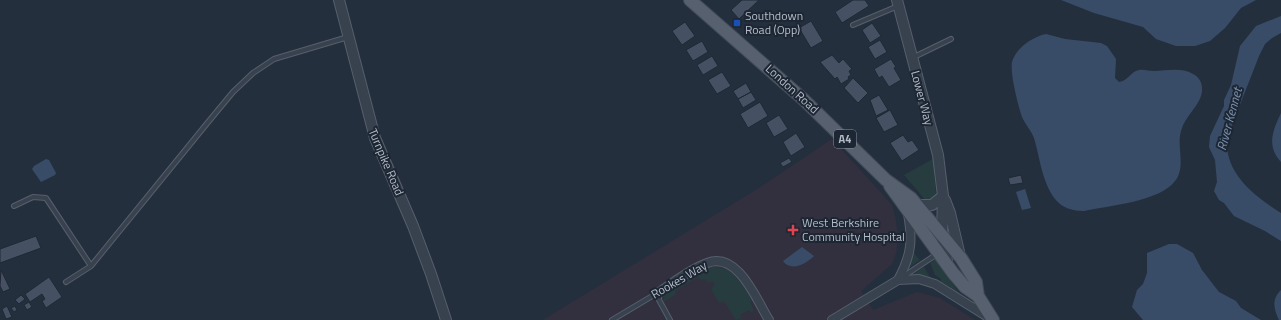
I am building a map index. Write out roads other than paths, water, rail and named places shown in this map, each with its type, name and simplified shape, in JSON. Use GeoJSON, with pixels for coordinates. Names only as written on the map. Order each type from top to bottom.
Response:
{"type":"FeatureCollection","features":[{"type":"Feature","properties":{"kind":"main road","name":"London Road"},"geometry":{"type":"LineString","coordinates":[[693,1],[803,99],[886,180],[911,198],[918,205],[942,236],[948,266],[965,287],[978,296],[993,320]]}},
{"type":"Feature","properties":{"kind":"main road","name":"London Road"},"geometry":{"type":"LineString","coordinates":[[886,180],[907,211],[945,250],[961,258],[976,282],[978,296]]}},
{"type":"Feature","properties":{"kind":"street","name":"Turnpike Road"},"geometry":{"type":"LineString","coordinates":[[339,0],[379,151],[413,226],[446,320]]}},
{"type":"Feature","properties":{"kind":"street","name":"Lower Way"},"geometry":{"type":"LineString","coordinates":[[898,3],[911,58],[938,155],[943,196],[942,236]]}},
{"type":"Feature","properties":{"kind":"street","name":"Lower Way"},"geometry":{"type":"LineString","coordinates":[[943,196],[950,213],[961,258]]}},
{"type":"Feature","properties":{"kind":"street"},"geometry":{"type":"LineString","coordinates":[[918,205],[932,205],[943,196]]}},
{"type":"Feature","properties":{"kind":"street"},"geometry":{"type":"LineString","coordinates":[[898,280],[905,266],[911,242],[907,211]]}},
{"type":"Feature","properties":{"kind":"street","name":"Rookes Way"},"geometry":{"type":"LineString","coordinates":[[659,292],[706,263],[719,261],[727,263],[735,267],[744,278],[766,319]]}},
{"type":"Feature","properties":{"kind":"street"},"geometry":{"type":"LineString","coordinates":[[832,320],[898,280],[912,278],[927,280],[993,320]]}},
{"type":"Feature","properties":{"kind":"lane"},"geometry":{"type":"LineString","coordinates":[[853,25],[898,3]]}},
{"type":"Feature","properties":{"kind":"lane"},"geometry":{"type":"LineString","coordinates":[[66,282],[91,266],[233,92],[253,73],[274,59],[348,37]]}},
{"type":"Feature","properties":{"kind":"lane"},"geometry":{"type":"LineString","coordinates":[[911,58],[951,39]]}},
{"type":"Feature","properties":{"kind":"lane"},"geometry":{"type":"LineString","coordinates":[[14,206],[33,198],[46,198],[91,266]]}},
{"type":"Feature","properties":{"kind":"lane"},"geometry":{"type":"LineString","coordinates":[[898,280],[945,250]]}},
{"type":"Feature","properties":{"kind":"lane"},"geometry":{"type":"LineString","coordinates":[[659,292],[659,300],[670,320]]}},
{"type":"Feature","properties":{"kind":"lane","name":"Rookes Way"},"geometry":{"type":"LineString","coordinates":[[612,320],[659,292]]}},
{"type":"Feature","properties":{"kind":"water"},"geometry":{"type":"Polygon","coordinates":[[[1061,0],[1256,0],[1241,8],[1225,28],[1210,41],[1195,46],[1176,46],[1156,39],[1143,27],[1094,13],[1061,0]]]}},
{"type":"Feature","properties":{"kind":"water","name":"River Kennet"},"geometry":{"type":"Polygon","coordinates":[[[1281,16],[1281,33],[1265,44],[1259,56],[1227,138],[1227,151],[1230,162],[1243,182],[1251,191],[1281,213],[1281,241],[1265,231],[1234,216],[1224,203],[1219,200],[1214,191],[1217,182],[1215,160],[1209,147],[1210,136],[1224,106],[1224,100],[1231,85],[1240,46],[1256,26],[1281,16]]]}},
{"type":"Feature","properties":{"kind":"water"},"geometry":{"type":"Polygon","coordinates":[[[1046,34],[1065,39],[1101,43],[1107,46],[1116,59],[1115,78],[1119,82],[1125,80],[1136,71],[1141,70],[1183,71],[1193,74],[1198,78],[1202,86],[1202,93],[1200,99],[1182,128],[1180,135],[1180,169],[1175,181],[1168,188],[1133,202],[1084,211],[1068,208],[1061,205],[1055,199],[1044,178],[1034,138],[1022,117],[1012,74],[1012,62],[1017,52],[1030,40],[1046,34]]]}},
{"type":"Feature","properties":{"kind":"water"},"geometry":{"type":"Polygon","coordinates":[[[1281,113],[1281,162],[1276,156],[1272,144],[1272,138],[1281,113]]]}},
{"type":"Feature","properties":{"kind":"water"},"geometry":{"type":"Polygon","coordinates":[[[46,159],[49,160],[56,173],[55,175],[41,182],[32,169],[34,166],[46,159]]]}},
{"type":"Feature","properties":{"kind":"water"},"geometry":{"type":"Polygon","coordinates":[[[1025,189],[1031,208],[1022,210],[1016,192],[1025,189]]]}},
{"type":"Feature","properties":{"kind":"water"},"geometry":{"type":"Polygon","coordinates":[[[1169,244],[1177,244],[1193,253],[1202,270],[1219,292],[1236,301],[1241,308],[1261,320],[1143,320],[1132,307],[1137,290],[1143,284],[1147,273],[1147,253],[1169,244]]]}},
{"type":"Feature","properties":{"kind":"water"},"geometry":{"type":"Polygon","coordinates":[[[802,247],[814,256],[807,262],[798,266],[790,266],[783,261],[802,247]]]}},
{"type":"Feature","properties":{"kind":"water"},"geometry":{"type":"Polygon","coordinates":[[[1281,290],[1281,320],[1279,320],[1274,305],[1276,297],[1281,290]]]}},
{"type":"Feature","properties":{"kind":"place","name":"Southdown Road (Opp)"},"geometry":{"type":"Point","coordinates":[737,23]}},
{"type":"Feature","properties":{"kind":"place","name":"West Berkshire Community Hospital"},"geometry":{"type":"Point","coordinates":[793,230]}}]}
